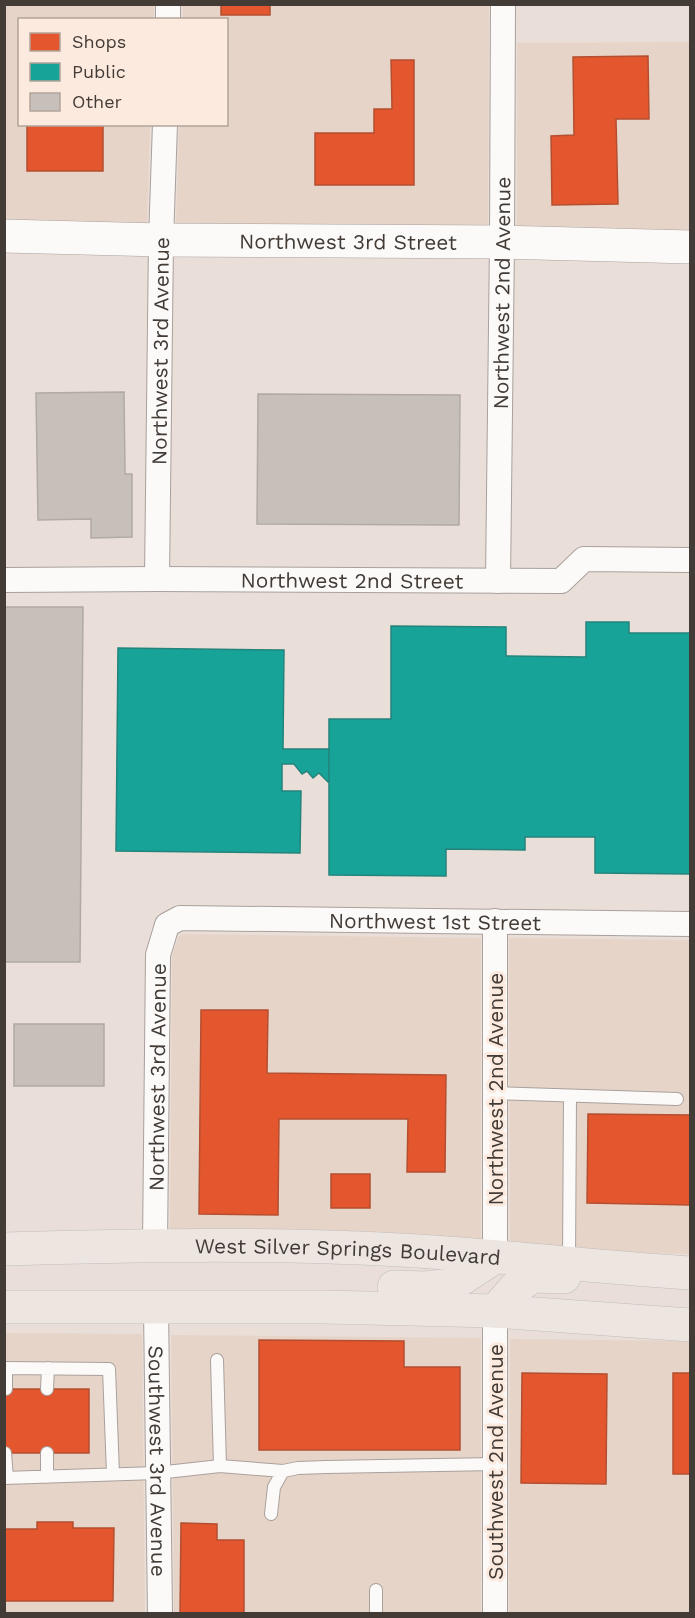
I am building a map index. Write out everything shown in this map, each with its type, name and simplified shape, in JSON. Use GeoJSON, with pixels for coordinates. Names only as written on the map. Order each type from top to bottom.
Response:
{"type":"FeatureCollection","features":[{"type":"Feature","properties":{"kind":"main road","name":"West Silver Springs Boulevard"},"geometry":{"type":"LineString","coordinates":[[4,1249],[155,1245],[285,1246],[495,1257],[569,1270],[676,1272]]}},
{"type":"Feature","properties":{"kind":"main road"},"geometry":{"type":"LineString","coordinates":[[324,1307],[370,1287],[425,1288],[452,1285],[495,1257]]}},
{"type":"Feature","properties":{"kind":"main road"},"geometry":{"type":"LineString","coordinates":[[495,1311],[515,1288],[533,1276],[569,1270]]}},
{"type":"Feature","properties":{"kind":"main road"},"geometry":{"type":"LineString","coordinates":[[4,1307],[324,1307],[495,1311],[690,1325]]}},
{"type":"Feature","properties":{"kind":"street","name":"Northwest 2nd Avenue"},"geometry":{"type":"LineString","coordinates":[[498,581],[503,4]]}},
{"type":"Feature","properties":{"kind":"street","name":"Northwest 3rd Avenue"},"geometry":{"type":"LineString","coordinates":[[157,579],[161,240],[165,126]]}},
{"type":"Feature","properties":{"kind":"street","name":"Northwest 3rd Street"},"geometry":{"type":"LineString","coordinates":[[4,236],[161,240],[502,242],[690,247]]}},
{"type":"Feature","properties":{"kind":"street","name":"Northwest 2nd Street"},"geometry":{"type":"LineString","coordinates":[[4,580],[561,581],[584,559],[690,560]]}},
{"type":"Feature","properties":{"kind":"street","name":"Northwest 3rd Avenue"},"geometry":{"type":"LineString","coordinates":[[155,1245],[158,955],[167,925],[180,918]]}},
{"type":"Feature","properties":{"kind":"street","name":"Northwest 1st Street"},"geometry":{"type":"LineString","coordinates":[[180,918],[690,924]]}},
{"type":"Feature","properties":{"kind":"street","name":"Northwest 2nd Avenue"},"geometry":{"type":"LineString","coordinates":[[495,921],[495,1257]]}},
{"type":"Feature","properties":{"kind":"street","name":"Southwest 3rd Avenue"},"geometry":{"type":"LineString","coordinates":[[156,1308],[160,1614]]}},
{"type":"Feature","properties":{"kind":"street","name":"Southwest 2nd Avenue"},"geometry":{"type":"LineString","coordinates":[[495,1311],[495,1614]]}},
{"type":"Feature","properties":{"kind":"lane"},"geometry":{"type":"LineString","coordinates":[[495,1093],[677,1100]]}},
{"type":"Feature","properties":{"kind":"lane"},"geometry":{"type":"LineString","coordinates":[[569,1270],[570,1096]]}},
{"type":"Feature","properties":{"kind":"lane"},"geometry":{"type":"LineString","coordinates":[[217,1360],[220,1466]]}},
{"type":"Feature","properties":{"kind":"lane"},"geometry":{"type":"LineString","coordinates":[[6,1389],[5,1368],[109,1369],[113,1474]]}},
{"type":"Feature","properties":{"kind":"lane"},"geometry":{"type":"LineString","coordinates":[[47,1389],[48,1368]]}},
{"type":"Feature","properties":{"kind":"lane"},"geometry":{"type":"LineString","coordinates":[[5,1453],[6,1478],[157,1473],[220,1466],[283,1471],[326,1467],[495,1464]]}},
{"type":"Feature","properties":{"kind":"lane"},"geometry":{"type":"LineString","coordinates":[[46,1453],[47,1477]]}},
{"type":"Feature","properties":{"kind":"lane"},"geometry":{"type":"LineString","coordinates":[[271,1514],[274,1487],[283,1471]]}},
{"type":"Feature","properties":{"kind":"lane"},"geometry":{"type":"LineString","coordinates":[[376,1590],[376,1614]]}},
{"type":"Feature","properties":{"kind":"shaded area"},"geometry":{"type":"Polygon","coordinates":[[[5,5],[154,5],[154,18],[18,18],[18,126],[150,126],[147,224],[5,220],[5,5]]]}},
{"type":"Feature","properties":{"kind":"shaded area"},"geometry":{"type":"Polygon","coordinates":[[[183,5],[489,5],[488,226],[176,224],[179,126],[228,126],[228,18],[182,18],[183,5]]]}},
{"type":"Feature","properties":{"kind":"shaded area"},"geometry":{"type":"Polygon","coordinates":[[[690,42],[690,231],[517,226],[517,43],[690,42]]]}},
{"type":"Feature","properties":{"kind":"shaded area"},"geometry":{"type":"Polygon","coordinates":[[[183,934],[481,938],[481,1240],[285,1230],[170,1229],[172,957],[178,937],[183,934]]]}},
{"type":"Feature","properties":{"kind":"shaded area"},"geometry":{"type":"Polygon","coordinates":[[[509,938],[690,940],[690,1254],[632,1253],[510,1242],[509,938]]]}},
{"type":"Feature","properties":{"kind":"shaded area"},"geometry":{"type":"Polygon","coordinates":[[[5,1333],[142,1334],[145,1613],[5,1614],[5,1333]]]}},
{"type":"Feature","properties":{"kind":"shaded area"},"geometry":{"type":"Polygon","coordinates":[[[171,1335],[481,1338],[481,1613],[174,1613],[171,1335]]]}},
{"type":"Feature","properties":{"kind":"shaded area"},"geometry":{"type":"Polygon","coordinates":[[[510,1339],[690,1341],[690,1613],[509,1614],[510,1339]]]}},
{"type":"Feature","properties":{"kind":"building: Shops"},"geometry":{"type":"Polygon","coordinates":[[[221,4],[270,4],[270,15],[221,15],[221,4]]]}},
{"type":"Feature","properties":{"kind":"building: Shops"},"geometry":{"type":"Polygon","coordinates":[[[648,56],[649,119],[616,119],[618,204],[552,205],[551,136],[574,135],[573,57],[648,56]]]}},
{"type":"Feature","properties":{"kind":"building: Shops"},"geometry":{"type":"Polygon","coordinates":[[[391,60],[414,60],[414,185],[315,185],[315,133],[374,133],[374,109],[392,109],[391,60]]]}},
{"type":"Feature","properties":{"kind":"building: Shops"},"geometry":{"type":"Polygon","coordinates":[[[27,126],[103,126],[103,171],[27,171],[27,126]]]}},
{"type":"Feature","properties":{"kind":"building: Shops"},"geometry":{"type":"Polygon","coordinates":[[[201,1010],[268,1010],[267,1073],[446,1075],[445,1172],[407,1172],[408,1119],[279,1119],[278,1215],[199,1214],[201,1010]]]}},
{"type":"Feature","properties":{"kind":"building: Shops"},"geometry":{"type":"Polygon","coordinates":[[[588,1114],[690,1115],[690,1205],[587,1203],[588,1114]]]}},
{"type":"Feature","properties":{"kind":"building: Shops"},"geometry":{"type":"Polygon","coordinates":[[[331,1174],[370,1174],[370,1208],[331,1208],[331,1174]]]}},
{"type":"Feature","properties":{"kind":"building: Shops"},"geometry":{"type":"Polygon","coordinates":[[[259,1340],[404,1341],[404,1367],[460,1367],[460,1450],[259,1450],[259,1340]]]}},
{"type":"Feature","properties":{"kind":"building: Shops"},"geometry":{"type":"Polygon","coordinates":[[[522,1373],[607,1374],[606,1484],[521,1483],[522,1373]]]}},
{"type":"Feature","properties":{"kind":"building: Shops"},"geometry":{"type":"Polygon","coordinates":[[[673,1373],[690,1373],[690,1474],[673,1474],[673,1373]]]}},
{"type":"Feature","properties":{"kind":"building: Shops"},"geometry":{"type":"Polygon","coordinates":[[[4,1389],[89,1389],[89,1453],[4,1453],[4,1389]]]}},
{"type":"Feature","properties":{"kind":"building: Shops"},"geometry":{"type":"Polygon","coordinates":[[[37,1522],[73,1522],[73,1528],[114,1528],[113,1601],[4,1601],[4,1529],[37,1529],[37,1522]]]}},
{"type":"Feature","properties":{"kind":"building: Shops"},"geometry":{"type":"Polygon","coordinates":[[[181,1523],[217,1524],[217,1540],[244,1540],[244,1614],[180,1614],[181,1523]]]}},
{"type":"Feature","properties":{"kind":"building: Public"},"geometry":{"type":"Polygon","coordinates":[[[586,622],[629,622],[629,633],[690,633],[690,874],[595,873],[595,837],[525,837],[525,850],[446,849],[446,876],[329,875],[329,719],[391,719],[391,626],[506,627],[506,656],[586,657],[586,622]]]}},
{"type":"Feature","properties":{"kind":"building: Public"},"geometry":{"type":"Polygon","coordinates":[[[118,648],[284,650],[283,749],[329,749],[329,783],[319,773],[313,778],[307,771],[302,774],[294,764],[282,764],[282,791],[301,791],[300,853],[116,851],[118,648]]]}},
{"type":"Feature","properties":{"kind":"building: Other"},"geometry":{"type":"Polygon","coordinates":[[[124,392],[125,474],[132,474],[132,537],[91,538],[91,519],[38,520],[36,393],[124,392]]]}},
{"type":"Feature","properties":{"kind":"building: Other"},"geometry":{"type":"Polygon","coordinates":[[[258,394],[460,395],[459,525],[257,524],[258,394]]]}},
{"type":"Feature","properties":{"kind":"building: Other"},"geometry":{"type":"Polygon","coordinates":[[[4,607],[83,607],[80,962],[4,962],[4,607]]]}},
{"type":"Feature","properties":{"kind":"building: Other"},"geometry":{"type":"Polygon","coordinates":[[[14,1024],[104,1024],[104,1086],[14,1086],[14,1024]]]}}]}
